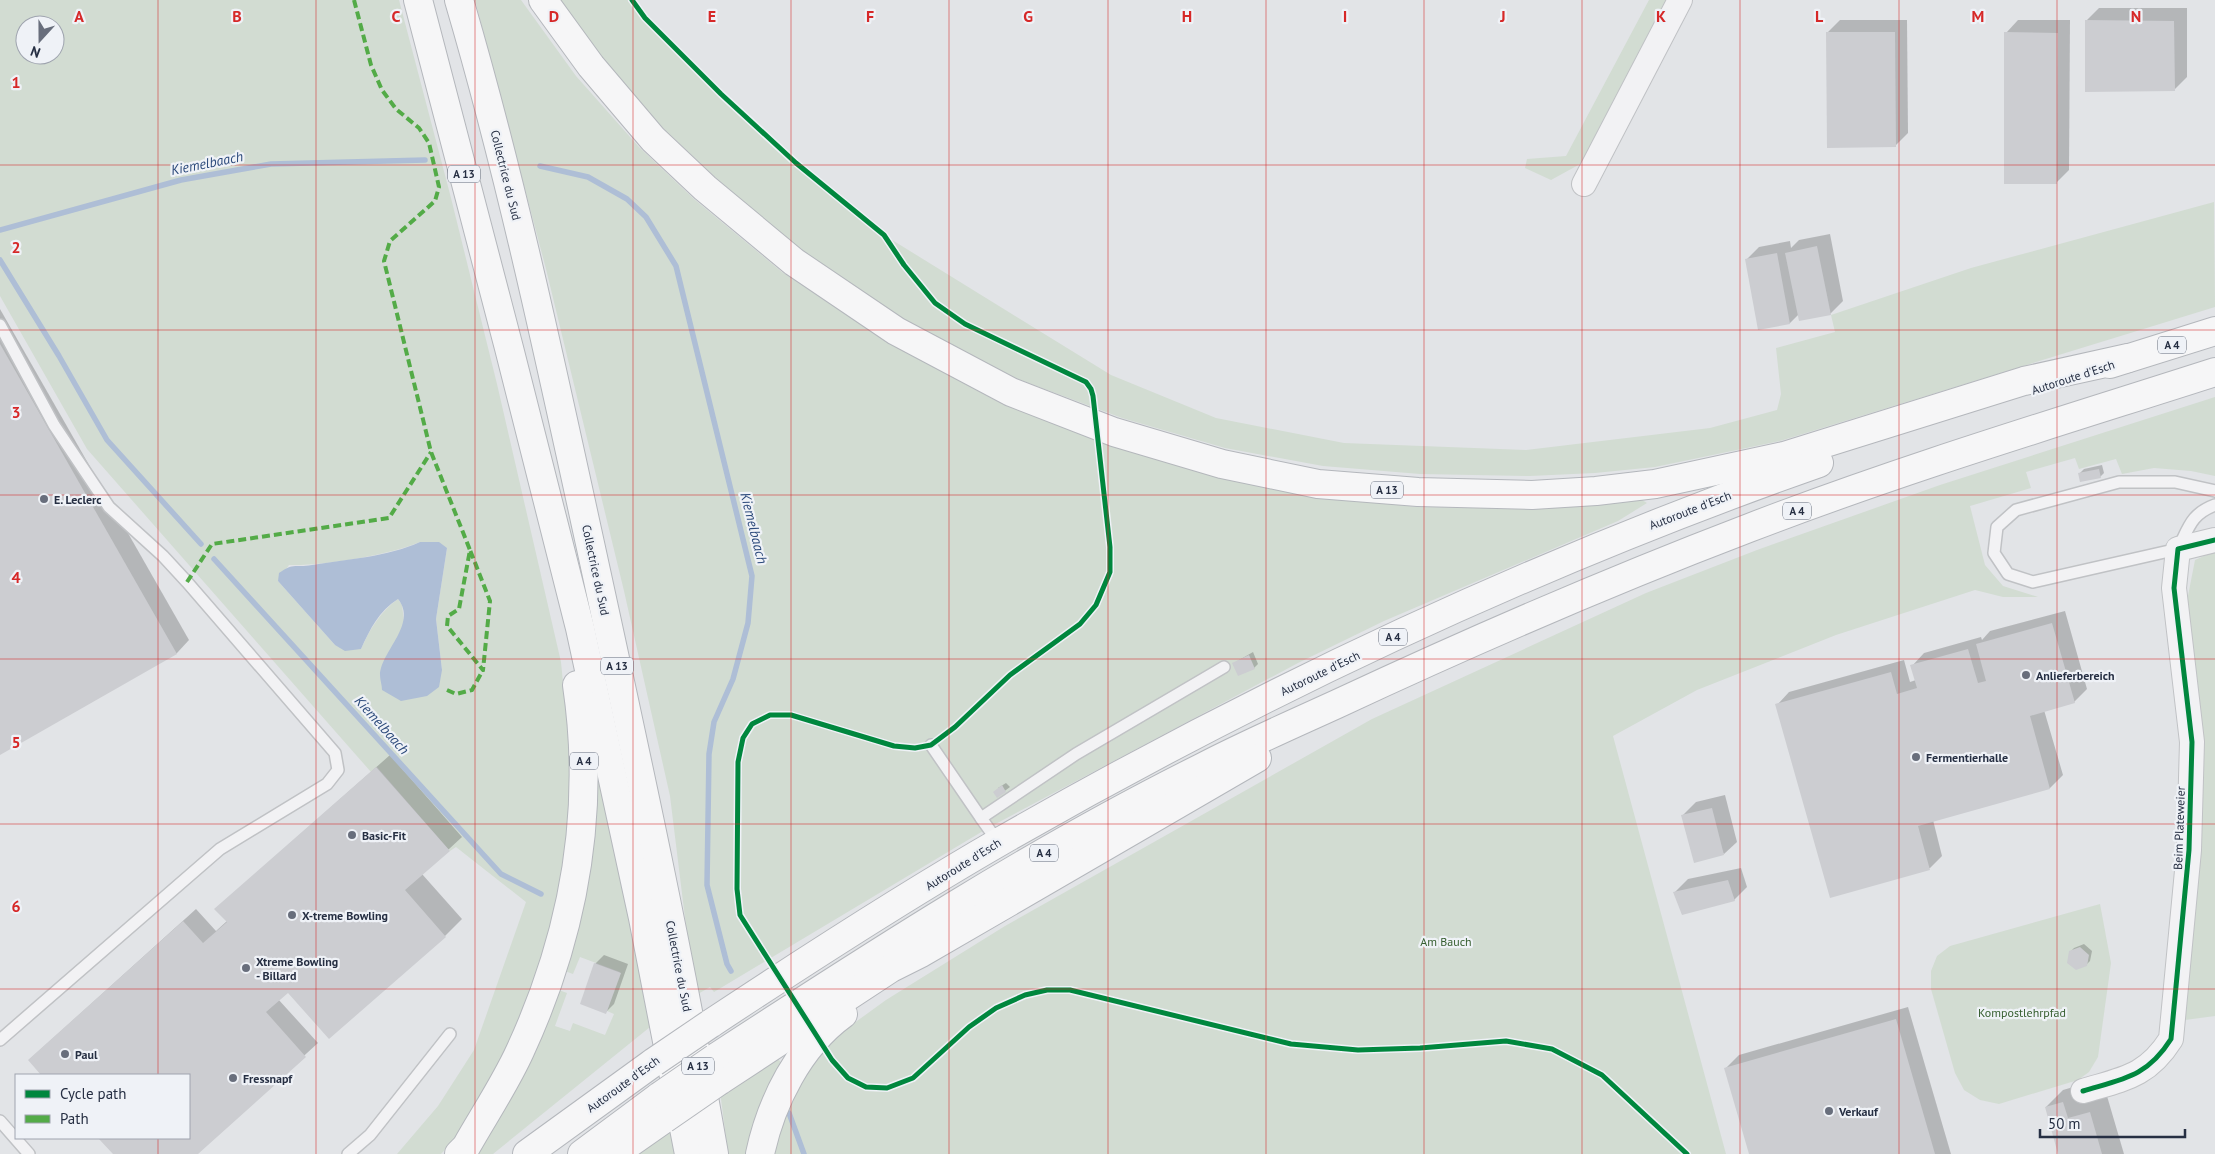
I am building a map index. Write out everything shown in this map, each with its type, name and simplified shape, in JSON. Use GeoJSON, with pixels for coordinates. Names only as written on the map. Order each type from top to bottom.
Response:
{"type":"FeatureCollection","features":[{"type":"Feature","properties":{"kind":"highway","name":"A 13"},"geometry":{"type":"LineString","coordinates":[[418,0],[510,348]]}},
{"type":"Feature","properties":{"kind":"highway","name":"Collectrice du Sud"},"geometry":{"type":"LineString","coordinates":[[459,0],[486,93],[547,344],[666,894],[705,1151]]}},
{"type":"Feature","properties":{"kind":"highway","name":"A 13"},"geometry":{"type":"LineString","coordinates":[[543,0],[591,66],[653,139],[705,188],[794,262],[896,331],[1011,392],[1114,432],[1222,464],[1318,484],[1418,492],[1532,495],[1606,490],[1655,484],[1784,456],[2024,381],[2128,358]]}},
{"type":"Feature","properties":{"kind":"highway","name":"Autoroute d'Esch"},"geometry":{"type":"LineString","coordinates":[[527,1154],[710,1024],[806,961],[998,842],[1090,791],[1308,678],[1517,580],[1625,535],[1740,491],[1921,427],[2215,331]]}},
{"type":"Feature","properties":{"kind":"highway","name":"A 4"},"geometry":{"type":"LineString","coordinates":[[510,348],[580,628],[643,918],[705,1151]]}},
{"type":"Feature","properties":{"kind":"highway","name":"A 4"},"geometry":{"type":"LineString","coordinates":[[460,1154],[466,1147],[519,1053],[543,996],[565,929],[579,858],[584,809],[584,763],[579,698],[569,631],[510,348]]}},
{"type":"Feature","properties":{"kind":"highway","name":"A 4"},"geometry":{"type":"LineString","coordinates":[[582,1154],[662,1107],[884,948],[1074,835],[1201,768],[1519,621],[1752,527],[1934,462],[2215,372]]}},
{"type":"Feature","properties":{"kind":"highway","name":"A 4"},"geometry":{"type":"LineString","coordinates":[[717,1069],[1220,781],[1390,680]]}},
{"type":"Feature","properties":{"kind":"highway","name":"A 4"},"geometry":{"type":"LineString","coordinates":[[760,1154],[766,1129],[783,1088],[802,1057],[830,1023],[900,975],[921,953]]}},
{"type":"Feature","properties":{"kind":"highway","name":"A 4"},"geometry":{"type":"LineString","coordinates":[[614,1154],[662,1107]]}},
{"type":"Feature","properties":{"kind":"street"},"geometry":{"type":"LineString","coordinates":[[1584,184],[1680,0]]}},
{"type":"Feature","properties":{"kind":"street"},"geometry":{"type":"LineString","coordinates":[[2178,549],[2215,540]]}},
{"type":"Feature","properties":{"kind":"street","name":"Beim Plateweier"},"geometry":{"type":"LineString","coordinates":[[2083,1091],[2122,1080],[2140,1072],[2160,1056],[2171,1039],[2190,850],[2192,742],[2174,588],[2178,549]]}},
{"type":"Feature","properties":{"kind":"lane"},"geometry":{"type":"LineString","coordinates":[[0,325],[54,424],[109,507],[163,556],[335,752],[338,770],[327,784],[220,850],[0,1040]]}},
{"type":"Feature","properties":{"kind":"lane"},"geometry":{"type":"LineString","coordinates":[[2215,491],[2174,482],[2118,482],[2016,510],[1997,527],[1994,553],[2008,574],[2033,582],[2178,549],[2201,510],[2215,505]]}},
{"type":"Feature","properties":{"kind":"lane"},"geometry":{"type":"LineString","coordinates":[[981,818],[1076,754],[1224,667]]}},
{"type":"Feature","properties":{"kind":"lane"},"geometry":{"type":"LineString","coordinates":[[931,745],[998,842]]}},
{"type":"Feature","properties":{"kind":"lane"},"geometry":{"type":"LineString","coordinates":[[348,1154],[370,1135],[450,1034]]}},
{"type":"Feature","properties":{"kind":"lane"},"geometry":{"type":"LineString","coordinates":[[0,1121],[15,1138]]}},
{"type":"Feature","properties":{"kind":"lane"},"geometry":{"type":"LineString","coordinates":[[16,1139],[29,1154]]}},
{"type":"Feature","properties":{"kind":"green space"},"geometry":{"type":"Polygon","coordinates":[[[0,0],[399,0],[497,384],[561,662],[571,765],[566,856],[554,925],[531,994],[508,1049],[455,1139],[441,1154],[397,1154],[438,1106],[474,1050],[526,902],[456,847],[450,851],[377,767],[371,772],[87,449],[0,296],[0,0]],[[420,542],[392,551],[356,559],[320,564],[289,565],[278,581],[335,645],[361,649],[376,621],[398,599],[402,605],[404,621],[442,670],[436,619],[447,548],[420,542]]]}},
{"type":"Feature","properties":{"kind":"green space"},"geometry":{"type":"Polygon","coordinates":[[[475,0],[521,0],[576,76],[639,147],[694,199],[782,272],[885,341],[1004,405],[1107,444],[1220,478],[1314,495],[1417,507],[1531,508],[1642,500],[1647,503],[1618,521],[1384,621],[1298,663],[988,828],[714,992],[710,987],[698,994],[686,926],[670,796],[624,591],[546,269],[475,0]]]}},
{"type":"Feature","properties":{"kind":"green space"},"geometry":{"type":"Polygon","coordinates":[[[558,0],[632,0],[646,18],[721,94],[796,163],[884,235],[1111,375],[1216,418],[1344,443],[1526,450],[1710,428],[1777,410],[1781,394],[1776,348],[1835,332],[1831,315],[1971,268],[2214,202],[2215,307],[1780,441],[1655,467],[1595,473],[1530,476],[1420,474],[1323,466],[1225,448],[1122,418],[1018,379],[903,322],[802,251],[716,178],[662,127],[600,58],[558,0]]]}},
{"type":"Feature","properties":{"kind":"green space"},"geometry":{"type":"Polygon","coordinates":[[[1649,0],[1667,0],[1582,163],[1551,180],[1525,168],[1527,159],[1566,156],[1649,0]]]}},
{"type":"Feature","properties":{"kind":"green space","name":"Am Bauch"},"geometry":{"type":"Polygon","coordinates":[[[2215,397],[2215,476],[2191,471],[2154,468],[2122,474],[2116,459],[2079,469],[2075,458],[2026,472],[2031,488],[1970,506],[1985,565],[2003,586],[2038,597],[2003,597],[1975,590],[1836,635],[1697,690],[1613,736],[1726,1154],[772,1154],[792,1097],[809,1068],[839,1034],[886,1000],[1005,926],[1372,719],[1646,593],[1757,550],[1940,485],[2215,397]]]}},
{"type":"Feature","properties":{"kind":"green space"},"geometry":{"type":"Polygon","coordinates":[[[2215,551],[2215,1016],[2185,1020],[2195,900],[2186,606],[2195,560],[2215,551]]]}},
{"type":"Feature","properties":{"kind":"green space"},"geometry":{"type":"Polygon","coordinates":[[[599,759],[655,1023],[493,1154],[471,1154],[556,989],[567,993],[555,1026],[570,1031],[573,1023],[605,1035],[614,1014],[607,1011],[620,972],[580,957],[573,974],[562,970],[599,759]]]}},
{"type":"Feature","properties":{"kind":"green space","name":"Kompostlehrpfad"},"geometry":{"type":"Polygon","coordinates":[[[2100,904],[2111,963],[2098,1057],[2089,1072],[2078,1080],[1999,1104],[1980,1100],[1964,1090],[1955,1073],[1931,989],[1931,971],[1937,956],[1950,946],[2100,904]]]}},
{"type":"Feature","properties":{"kind":"green space"},"geometry":{"type":"Polygon","coordinates":[[[776,1055],[784,1068],[752,1154],[728,1154],[720,1091],[776,1055]]]}},
{"type":"Feature","properties":{"kind":"green space"},"geometry":{"type":"Polygon","coordinates":[[[670,1124],[675,1154],[629,1154],[670,1124]]]}},
{"type":"Feature","properties":{"kind":"water"},"geometry":{"type":"Polygon","coordinates":[[[420,542],[439,542],[447,548],[436,619],[442,670],[439,687],[427,696],[401,701],[382,690],[380,675],[382,666],[397,637],[404,618],[403,608],[398,599],[380,615],[361,649],[345,651],[335,645],[278,581],[279,573],[292,566],[307,566],[381,554],[420,542]]]}},
{"type":"Feature","properties":{"kind":"building"},"geometry":{"type":"Polygon","coordinates":[[[2085,20],[2174,21],[2175,91],[2085,92],[2085,20]]]}},
{"type":"Feature","properties":{"kind":"building"},"geometry":{"type":"Polygon","coordinates":[[[1826,32],[1895,32],[1896,147],[1827,148],[1826,32]]]}},
{"type":"Feature","properties":{"kind":"building"},"geometry":{"type":"Polygon","coordinates":[[[2004,32],[2058,33],[2057,184],[2004,184],[2004,32]]]}},
{"type":"Feature","properties":{"kind":"building"},"geometry":{"type":"Polygon","coordinates":[[[1817,246],[1831,315],[1799,321],[1785,253],[1817,246]]]}},
{"type":"Feature","properties":{"kind":"building"},"geometry":{"type":"Polygon","coordinates":[[[1777,253],[1790,324],[1758,330],[1745,259],[1777,253]]]}},
{"type":"Feature","properties":{"kind":"building","name":"E. Leclerc"},"geometry":{"type":"Polygon","coordinates":[[[0,344],[177,654],[0,755],[0,344]]]}},
{"type":"Feature","properties":{"kind":"building"},"geometry":{"type":"Polygon","coordinates":[[[2099,469],[2101,478],[2080,482],[2078,473],[2099,469]]]}},
{"type":"Feature","properties":{"kind":"building","name":"Fermentierhalle"},"geometry":{"type":"Polygon","coordinates":[[[2052,623],[2075,703],[2030,716],[2050,789],[1918,826],[1930,870],[1830,898],[1775,704],[1891,672],[1897,694],[1917,688],[1910,665],[1968,649],[1978,683],[1986,681],[1976,644],[2052,623]]]}},
{"type":"Feature","properties":{"kind":"building"},"geometry":{"type":"Polygon","coordinates":[[[1249,655],[1255,669],[1238,676],[1232,663],[1249,655]]]}},
{"type":"Feature","properties":{"kind":"building"},"geometry":{"type":"Polygon","coordinates":[[[376,767],[450,851],[405,890],[446,937],[329,1039],[288,993],[266,1012],[306,1057],[198,1154],[113,1154],[99,1139],[190,1139],[190,1074],[40,1074],[28,1060],[183,921],[203,943],[227,922],[214,909],[376,767]]]}},
{"type":"Feature","properties":{"kind":"building"},"geometry":{"type":"Polygon","coordinates":[[[1002,785],[1006,792],[997,798],[993,792],[1002,785]]]}},
{"type":"Feature","properties":{"kind":"building"},"geometry":{"type":"Polygon","coordinates":[[[1712,808],[1724,855],[1694,863],[1681,815],[1712,808]]]}},
{"type":"Feature","properties":{"kind":"building"},"geometry":{"type":"Polygon","coordinates":[[[1728,880],[1735,901],[1682,915],[1673,892],[1728,880]]]}},
{"type":"Feature","properties":{"kind":"building"},"geometry":{"type":"Polygon","coordinates":[[[2080,947],[2089,955],[2087,966],[2076,970],[2067,963],[2069,951],[2080,947]]]}},
{"type":"Feature","properties":{"kind":"building"},"geometry":{"type":"Polygon","coordinates":[[[594,963],[621,973],[606,1014],[580,1004],[594,963]]]}},
{"type":"Feature","properties":{"kind":"building","name":"Verkauf"},"geometry":{"type":"Polygon","coordinates":[[[1896,1019],[1935,1154],[1749,1154],[1724,1068],[1896,1019]]]}},
{"type":"Feature","properties":{"kind":"building"},"geometry":{"type":"Polygon","coordinates":[[[2063,1102],[2068,1118],[2090,1112],[2102,1154],[2058,1154],[2045,1107],[2063,1102]]]}},
{"type":"Feature","properties":{"kind":"waterway","name":"Kiemelbaach"},"geometry":{"type":"LineString","coordinates":[[0,230],[181,180],[271,164],[425,160]]}},
{"type":"Feature","properties":{"kind":"waterway","name":"Kiemelbaach"},"geometry":{"type":"LineString","coordinates":[[540,166],[588,177],[627,199],[646,217],[676,266],[752,576],[748,623],[733,679],[714,722],[709,754],[707,885],[727,964],[731,971]]}},
{"type":"Feature","properties":{"kind":"waterway","name":"Kiemelbaach"},"geometry":{"type":"LineString","coordinates":[[0,260],[59,356],[107,440],[201,544]]}},
{"type":"Feature","properties":{"kind":"waterway","name":"Kiemelbaach"},"geometry":{"type":"LineString","coordinates":[[214,559],[501,874],[541,894]]}},
{"type":"Feature","properties":{"kind":"waterway","name":"Kiemelbaach"},"geometry":{"type":"LineString","coordinates":[[789,1113],[804,1154]]}},
{"type":"Feature","properties":{"kind":"marked path"},"geometry":{"type":"LineString","coordinates":[[354,0],[371,65],[382,90],[396,109],[419,128],[429,143],[439,187],[435,201],[390,241],[384,261],[431,452],[470,550],[459,609],[448,616],[447,626],[483,670],[490,601],[470,550]]}},
{"type":"Feature","properties":{"kind":"marked path"},"geometry":{"type":"LineString","coordinates":[[187,582],[212,544],[389,518],[431,452]]}},
{"type":"Feature","properties":{"kind":"marked path"},"geometry":{"type":"LineString","coordinates":[[447,690],[456,694],[472,690],[483,670]]}},
{"type":"Feature","properties":{"kind":"cycle path"},"geometry":{"type":"LineString","coordinates":[[632,0],[645,18],[721,94],[796,163],[884,235],[904,265],[935,303],[965,324],[1086,382],[1093,396],[1110,547],[1110,572],[1096,605],[1080,624],[1010,675],[955,727],[931,745],[915,748],[894,746],[791,715],[770,715],[752,724],[743,738],[738,762],[737,889],[740,915],[832,1060],[848,1078],[866,1087],[887,1088],[913,1078],[969,1027],[996,1008],[1025,995],[1047,990],[1070,990],[1291,1044],[1358,1050],[1420,1048],[1506,1041],[1552,1049],[1602,1075],[1687,1154]]}},
{"type":"Feature","properties":{"kind":"cycle path"},"geometry":{"type":"LineString","coordinates":[[2083,1091],[2133,1075],[2153,1061],[2171,1039],[2189,850],[2192,742],[2174,588],[2178,549],[2215,540]]}},
{"type":"Feature","properties":{"kind":"place","name":"E. Leclerc"},"geometry":{"type":"Point","coordinates":[44,499]}},
{"type":"Feature","properties":{"kind":"place","name":"Anlieferbereich"},"geometry":{"type":"Point","coordinates":[2026,675]}},
{"type":"Feature","properties":{"kind":"place","name":"Fermentierhalle"},"geometry":{"type":"Point","coordinates":[1916,757]}},
{"type":"Feature","properties":{"kind":"place","name":"Basic-Fit"},"geometry":{"type":"Point","coordinates":[352,835]}},
{"type":"Feature","properties":{"kind":"place","name":"X-treme Bowling"},"geometry":{"type":"Point","coordinates":[292,915]}},
{"type":"Feature","properties":{"kind":"place","name":"Xtreme Bowling - Billard"},"geometry":{"type":"Point","coordinates":[246,968]}},
{"type":"Feature","properties":{"kind":"place","name":"Paul"},"geometry":{"type":"Point","coordinates":[65,1054]}},
{"type":"Feature","properties":{"kind":"place","name":"Fressnapf"},"geometry":{"type":"Point","coordinates":[233,1078]}},
{"type":"Feature","properties":{"kind":"place","name":"Verkauf"},"geometry":{"type":"Point","coordinates":[1829,1111]}}]}
